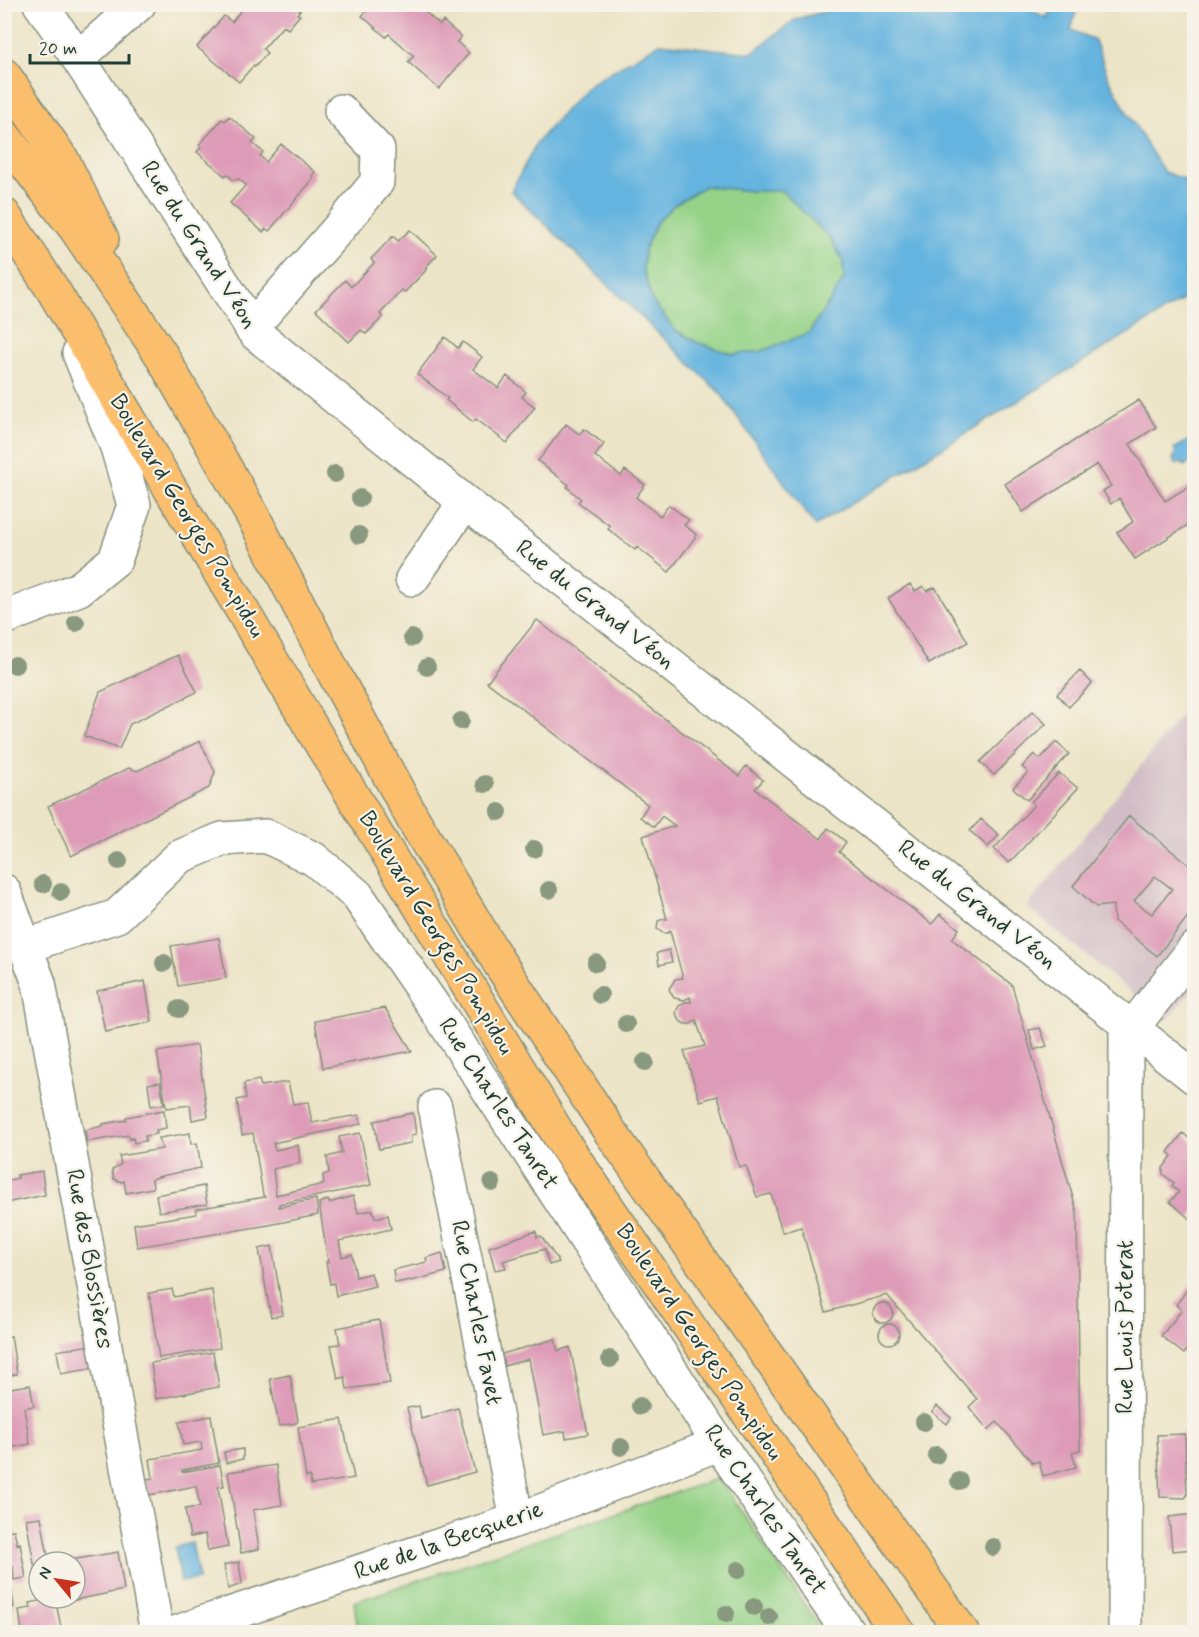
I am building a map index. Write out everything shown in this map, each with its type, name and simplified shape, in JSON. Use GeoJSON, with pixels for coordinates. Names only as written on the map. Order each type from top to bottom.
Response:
{"type":"FeatureCollection","features":[{"type":"Feature","properties":{"kind":"main road","name":"Boulevard Georges Pompidou"},"geometry":{"type":"LineString","coordinates":[[4,75],[63,161],[160,353],[255,520],[414,819],[500,964],[609,1130],[962,1632]]}},
{"type":"Feature","properties":{"kind":"main road","name":"Boulevard Georges Pompidou"},"geometry":{"type":"LineString","coordinates":[[4,136],[76,229],[160,353]]}},
{"type":"Feature","properties":{"kind":"main road","name":"Boulevard Georges Pompidou"},"geometry":{"type":"LineString","coordinates":[[4,215],[53,290],[320,742],[565,1145],[898,1632]]}},
{"type":"Feature","properties":{"kind":"street","name":"Rue du Grand Véon"},"geometry":{"type":"LineString","coordinates":[[40,4],[78,58],[256,334],[465,502],[1194,1077]]}},
{"type":"Feature","properties":{"kind":"street"},"geometry":{"type":"LineString","coordinates":[[78,58],[140,4]]}},
{"type":"Feature","properties":{"kind":"street"},"geometry":{"type":"LineString","coordinates":[[251,328],[377,182],[378,150],[341,111]]}},
{"type":"Feature","properties":{"kind":"street"},"geometry":{"type":"LineString","coordinates":[[4,618],[79,589],[115,560],[134,505],[117,447],[53,290]]}},
{"type":"Feature","properties":{"kind":"street"},"geometry":{"type":"LineString","coordinates":[[412,579],[465,502]]}},
{"type":"Feature","properties":{"kind":"street","name":"Rue Charles Tanret"},"geometry":{"type":"LineString","coordinates":[[26,946],[117,916],[179,857],[222,839],[266,837],[314,859],[357,895],[443,1020],[719,1444],[848,1632]]}},
{"type":"Feature","properties":{"kind":"street","name":"Rue des Blossières"},"geometry":{"type":"LineString","coordinates":[[4,891],[39,983],[157,1632]]}},
{"type":"Feature","properties":{"kind":"street"},"geometry":{"type":"LineString","coordinates":[[1130,1025],[1194,949]]}},
{"type":"Feature","properties":{"kind":"street","name":"Rue Louis Poterat"},"geometry":{"type":"LineString","coordinates":[[1125,1632],[1130,1025]]}},
{"type":"Feature","properties":{"kind":"street","name":"Rue Charles Favet"},"geometry":{"type":"LineString","coordinates":[[435,1107],[517,1520]]}},
{"type":"Feature","properties":{"kind":"street","name":"Rue de la Becquerie"},"geometry":{"type":"LineString","coordinates":[[178,1632],[517,1520],[719,1444]]}},
{"type":"Feature","properties":{"kind":"shaded area"},"geometry":{"type":"Polygon","coordinates":[[[1194,699],[1194,987],[1167,1021],[1027,907],[1194,699]]]}},
{"type":"Feature","properties":{"kind":"green space"},"geometry":{"type":"Polygon","coordinates":[[[705,186],[750,191],[782,190],[830,238],[843,261],[844,279],[809,333],[759,352],[733,354],[698,343],[675,330],[652,301],[643,270],[644,250],[657,222],[675,204],[705,186]]]}},
{"type":"Feature","properties":{"kind":"green space"},"geometry":{"type":"Polygon","coordinates":[[[719,1478],[823,1632],[358,1632],[354,1602],[719,1478]]]}},
{"type":"Feature","properties":{"kind":"water"},"geometry":{"type":"Polygon","coordinates":[[[851,5],[1032,5],[1031,10],[1047,18],[1051,5],[1078,5],[1071,30],[1095,40],[1107,75],[1164,172],[1194,183],[1194,293],[815,526],[721,394],[511,191],[537,142],[588,85],[660,43],[751,53],[796,19],[851,5]],[[705,186],[675,204],[657,222],[644,250],[643,270],[652,301],[675,330],[698,343],[733,354],[759,352],[809,333],[844,279],[843,261],[830,238],[782,191],[750,191],[705,186]]]}},
{"type":"Feature","properties":{"kind":"water"},"geometry":{"type":"Polygon","coordinates":[[[1194,437],[1194,460],[1184,466],[1182,463],[1175,463],[1174,449],[1194,437]]]}},
{"type":"Feature","properties":{"kind":"water"},"geometry":{"type":"Polygon","coordinates":[[[192,1543],[199,1579],[181,1582],[175,1547],[192,1543]]]}},
{"type":"Feature","properties":{"kind":"building"},"geometry":{"type":"Polygon","coordinates":[[[246,4],[305,4],[297,14],[300,15],[288,29],[283,26],[263,49],[267,53],[239,82],[197,47],[224,16],[232,22],[246,4]]]}},
{"type":"Feature","properties":{"kind":"building"},"geometry":{"type":"Polygon","coordinates":[[[360,4],[416,4],[440,25],[443,21],[461,37],[457,42],[469,53],[439,89],[408,62],[414,56],[389,34],[386,37],[362,16],[367,10],[360,4]]]}},
{"type":"Feature","properties":{"kind":"building"},"geometry":{"type":"Polygon","coordinates":[[[229,116],[256,139],[252,143],[263,152],[260,156],[266,162],[281,144],[315,172],[312,176],[314,178],[269,231],[266,229],[263,232],[230,203],[246,185],[239,179],[233,180],[227,174],[225,176],[197,152],[201,147],[199,145],[222,119],[225,121],[229,116]]]}},
{"type":"Feature","properties":{"kind":"building"},"geometry":{"type":"Polygon","coordinates":[[[410,230],[437,255],[405,292],[402,290],[380,314],[383,317],[366,334],[361,330],[349,342],[316,310],[345,280],[351,287],[374,263],[371,259],[393,236],[398,241],[410,230]]]}},
{"type":"Feature","properties":{"kind":"building"},"geometry":{"type":"Polygon","coordinates":[[[445,337],[458,348],[463,342],[482,357],[473,369],[498,388],[507,376],[526,392],[522,397],[535,407],[507,443],[476,419],[473,422],[446,400],[448,398],[417,374],[445,337]]]}},
{"type":"Feature","properties":{"kind":"building"},"geometry":{"type":"Polygon","coordinates":[[[1139,400],[1156,427],[1130,444],[1165,501],[1193,484],[1194,521],[1135,559],[1117,532],[1133,522],[1119,498],[1111,504],[1103,491],[1111,486],[1097,464],[1023,512],[1005,484],[1139,400]]]}},
{"type":"Feature","properties":{"kind":"building"},"geometry":{"type":"Polygon","coordinates":[[[566,424],[579,434],[584,429],[604,444],[595,456],[621,476],[625,470],[645,485],[636,497],[660,516],[669,505],[689,520],[684,525],[697,535],[669,572],[637,547],[635,550],[608,529],[610,526],[578,502],[581,499],[567,487],[569,485],[538,461],[566,424]]]}},
{"type":"Feature","properties":{"kind":"building"},"geometry":{"type":"Polygon","coordinates":[[[910,584],[915,591],[923,586],[927,591],[935,587],[968,642],[929,664],[888,598],[910,584]]]}},
{"type":"Feature","properties":{"kind":"building"},"geometry":{"type":"Polygon","coordinates":[[[537,620],[739,776],[746,766],[763,780],[755,789],[821,839],[828,828],[846,842],[839,852],[932,924],[940,914],[959,929],[952,939],[1012,985],[1077,1212],[1080,1450],[1072,1452],[1076,1467],[1043,1476],[1039,1461],[1033,1463],[997,1422],[988,1430],[969,1407],[977,1399],[887,1295],[826,1312],[801,1227],[782,1231],[771,1194],[757,1197],[746,1166],[739,1167],[718,1096],[700,1101],[684,1051],[705,1046],[696,1020],[691,1024],[685,1024],[677,1016],[679,1006],[685,1002],[691,1002],[690,997],[684,1000],[674,998],[669,989],[675,979],[683,978],[670,931],[663,933],[657,929],[658,921],[667,919],[643,836],[675,826],[662,816],[654,827],[640,817],[648,805],[487,682],[537,620]]]}},
{"type":"Feature","properties":{"kind":"building"},"geometry":{"type":"Polygon","coordinates":[[[178,655],[197,692],[130,724],[119,749],[84,736],[100,692],[178,655]]]}},
{"type":"Feature","properties":{"kind":"building"},"geometry":{"type":"Polygon","coordinates":[[[1080,671],[1092,683],[1069,707],[1057,694],[1080,671]]]}},
{"type":"Feature","properties":{"kind":"building"},"geometry":{"type":"Polygon","coordinates":[[[1033,711],[1046,724],[994,775],[980,762],[1033,711]]]}},
{"type":"Feature","properties":{"kind":"building"},"geometry":{"type":"Polygon","coordinates":[[[200,741],[215,772],[209,788],[71,856],[48,806],[129,768],[137,771],[200,741]]]}},
{"type":"Feature","properties":{"kind":"building"},"geometry":{"type":"Polygon","coordinates":[[[1056,742],[1069,754],[1027,800],[1013,788],[1028,772],[1022,767],[1034,754],[1040,759],[1056,742]]]}},
{"type":"Feature","properties":{"kind":"building"},"geometry":{"type":"Polygon","coordinates":[[[1059,773],[1078,788],[1009,863],[994,849],[1034,805],[1031,802],[1059,773]]]}},
{"type":"Feature","properties":{"kind":"building"},"geometry":{"type":"Polygon","coordinates":[[[1129,816],[1194,869],[1194,909],[1157,956],[1114,921],[1113,905],[1096,907],[1073,886],[1129,816]],[[1155,876],[1134,901],[1152,914],[1172,889],[1155,876]]]}},
{"type":"Feature","properties":{"kind":"building"},"geometry":{"type":"Polygon","coordinates":[[[981,819],[999,835],[988,847],[970,831],[981,819]]]}},
{"type":"Feature","properties":{"kind":"building"},"geometry":{"type":"Polygon","coordinates":[[[219,938],[226,978],[178,986],[171,946],[219,938]]]}},
{"type":"Feature","properties":{"kind":"building"},"geometry":{"type":"Polygon","coordinates":[[[669,950],[672,962],[659,965],[657,953],[669,950]]]}},
{"type":"Feature","properties":{"kind":"building"},"geometry":{"type":"Polygon","coordinates":[[[145,981],[152,1022],[105,1032],[97,991],[145,981]]]}},
{"type":"Feature","properties":{"kind":"building"},"geometry":{"type":"Polygon","coordinates":[[[385,1008],[412,1051],[323,1068],[315,1021],[385,1008]]]}},
{"type":"Feature","properties":{"kind":"building"},"geometry":{"type":"Polygon","coordinates":[[[1040,1028],[1047,1046],[1034,1050],[1029,1030],[1040,1028]]]}},
{"type":"Feature","properties":{"kind":"building"},"geometry":{"type":"Polygon","coordinates":[[[197,1045],[208,1117],[192,1120],[190,1105],[167,1108],[157,1052],[197,1045]]]}},
{"type":"Feature","properties":{"kind":"building"},"geometry":{"type":"Polygon","coordinates":[[[259,1080],[261,1086],[288,1082],[293,1104],[308,1102],[312,1123],[359,1115],[361,1124],[273,1143],[275,1150],[298,1145],[300,1163],[273,1169],[276,1195],[324,1184],[323,1175],[329,1173],[327,1157],[342,1153],[339,1137],[360,1133],[371,1185],[279,1204],[279,1207],[316,1199],[318,1215],[137,1247],[134,1224],[197,1214],[196,1209],[265,1197],[253,1133],[242,1135],[237,1100],[246,1098],[244,1083],[259,1080]]]}},
{"type":"Feature","properties":{"kind":"building"},"geometry":{"type":"Polygon","coordinates":[[[160,1082],[164,1104],[151,1106],[148,1084],[160,1082]]]}},
{"type":"Feature","properties":{"kind":"building"},"geometry":{"type":"Polygon","coordinates":[[[164,1110],[166,1128],[156,1130],[157,1134],[145,1136],[146,1141],[134,1143],[133,1138],[130,1139],[128,1135],[87,1142],[85,1130],[126,1120],[126,1117],[164,1110]]]}},
{"type":"Feature","properties":{"kind":"building"},"geometry":{"type":"Polygon","coordinates":[[[413,1113],[416,1134],[411,1135],[411,1143],[379,1149],[374,1121],[413,1113]]]}},
{"type":"Feature","properties":{"kind":"building"},"geometry":{"type":"Polygon","coordinates":[[[190,1133],[191,1144],[197,1143],[201,1168],[152,1179],[153,1188],[126,1193],[124,1181],[114,1179],[112,1170],[121,1164],[119,1156],[162,1149],[159,1138],[190,1133]]]}},
{"type":"Feature","properties":{"kind":"building"},"geometry":{"type":"Polygon","coordinates":[[[1183,1133],[1194,1143],[1194,1213],[1190,1219],[1170,1202],[1179,1192],[1172,1186],[1174,1183],[1163,1174],[1163,1168],[1172,1156],[1168,1152],[1183,1133]]]}},
{"type":"Feature","properties":{"kind":"building"},"geometry":{"type":"Polygon","coordinates":[[[42,1171],[45,1195],[5,1203],[5,1181],[18,1178],[17,1175],[42,1171]]]}},
{"type":"Feature","properties":{"kind":"building"},"geometry":{"type":"Polygon","coordinates":[[[204,1186],[207,1204],[159,1212],[156,1195],[204,1186]]]}},
{"type":"Feature","properties":{"kind":"building"},"geometry":{"type":"Polygon","coordinates":[[[353,1196],[358,1213],[373,1210],[375,1218],[388,1215],[391,1229],[339,1241],[342,1257],[352,1254],[356,1277],[371,1273],[375,1286],[336,1296],[334,1283],[330,1284],[319,1203],[328,1200],[329,1203],[353,1196]]]}},
{"type":"Feature","properties":{"kind":"building"},"geometry":{"type":"Polygon","coordinates":[[[536,1231],[537,1237],[541,1236],[559,1262],[549,1265],[545,1249],[503,1261],[506,1268],[495,1270],[489,1247],[536,1231]]]}},
{"type":"Feature","properties":{"kind":"building"},"geometry":{"type":"Polygon","coordinates":[[[272,1246],[283,1315],[271,1317],[259,1249],[272,1246]]]}},
{"type":"Feature","properties":{"kind":"building"},"geometry":{"type":"Polygon","coordinates":[[[442,1253],[446,1272],[395,1283],[393,1270],[427,1262],[426,1258],[442,1253]]]}},
{"type":"Feature","properties":{"kind":"building"},"geometry":{"type":"Polygon","coordinates":[[[1194,1280],[1194,1341],[1184,1354],[1161,1336],[1182,1310],[1176,1305],[1194,1280]]]}},
{"type":"Feature","properties":{"kind":"building"},"geometry":{"type":"Polygon","coordinates":[[[172,1289],[174,1297],[212,1290],[220,1348],[159,1358],[149,1293],[172,1289]]]}},
{"type":"Feature","properties":{"kind":"building"},"geometry":{"type":"Polygon","coordinates":[[[883,1303],[890,1306],[893,1313],[890,1320],[883,1323],[876,1320],[873,1313],[876,1306],[883,1303]]]}},
{"type":"Feature","properties":{"kind":"building"},"geometry":{"type":"Polygon","coordinates":[[[379,1320],[390,1383],[347,1389],[345,1377],[338,1379],[331,1345],[340,1344],[337,1328],[379,1320]]]}},
{"type":"Feature","properties":{"kind":"building"},"geometry":{"type":"Polygon","coordinates":[[[889,1324],[896,1327],[899,1334],[896,1341],[889,1344],[882,1341],[879,1334],[882,1327],[889,1324]]]}},
{"type":"Feature","properties":{"kind":"building"},"geometry":{"type":"Polygon","coordinates":[[[11,1336],[17,1374],[4,1376],[4,1338],[11,1336]]]}},
{"type":"Feature","properties":{"kind":"building"},"geometry":{"type":"Polygon","coordinates":[[[555,1339],[558,1351],[570,1347],[588,1434],[566,1438],[565,1431],[543,1435],[529,1359],[504,1366],[502,1354],[555,1339]]]}},
{"type":"Feature","properties":{"kind":"building"},"geometry":{"type":"Polygon","coordinates":[[[95,1344],[101,1367],[61,1374],[57,1351],[95,1344]]]}},
{"type":"Feature","properties":{"kind":"building"},"geometry":{"type":"Polygon","coordinates":[[[213,1352],[219,1387],[156,1399],[151,1363],[213,1352]]]}},
{"type":"Feature","properties":{"kind":"building"},"geometry":{"type":"Polygon","coordinates":[[[290,1375],[298,1421],[279,1426],[270,1379],[290,1375]]]}},
{"type":"Feature","properties":{"kind":"building"},"geometry":{"type":"Polygon","coordinates":[[[30,1385],[34,1406],[24,1408],[30,1444],[4,1449],[4,1389],[30,1385]]]}},
{"type":"Feature","properties":{"kind":"building"},"geometry":{"type":"Polygon","coordinates":[[[419,1406],[421,1419],[458,1408],[475,1472],[427,1485],[407,1408],[419,1406]]]}},
{"type":"Feature","properties":{"kind":"building"},"geometry":{"type":"Polygon","coordinates":[[[937,1406],[951,1418],[947,1424],[932,1412],[937,1406]]]}},
{"type":"Feature","properties":{"kind":"building"},"geometry":{"type":"Polygon","coordinates":[[[211,1416],[219,1463],[182,1470],[182,1472],[220,1465],[224,1486],[218,1487],[228,1547],[208,1551],[205,1534],[190,1537],[185,1509],[200,1507],[196,1486],[149,1495],[146,1479],[153,1478],[150,1459],[202,1450],[201,1442],[183,1445],[179,1422],[211,1416]]]}},
{"type":"Feature","properties":{"kind":"building"},"geometry":{"type":"Polygon","coordinates":[[[342,1419],[354,1478],[311,1485],[310,1476],[306,1477],[298,1427],[342,1419]]]}},
{"type":"Feature","properties":{"kind":"building"},"geometry":{"type":"Polygon","coordinates":[[[1185,1434],[1187,1495],[1185,1498],[1160,1497],[1157,1435],[1185,1434]]]}},
{"type":"Feature","properties":{"kind":"building"},"geometry":{"type":"Polygon","coordinates":[[[243,1449],[243,1459],[226,1463],[224,1452],[243,1449]]]}},
{"type":"Feature","properties":{"kind":"building"},"geometry":{"type":"Polygon","coordinates":[[[276,1465],[282,1505],[253,1510],[259,1549],[241,1553],[228,1472],[276,1465]]]}},
{"type":"Feature","properties":{"kind":"building"},"geometry":{"type":"Polygon","coordinates":[[[1194,1514],[1194,1549],[1172,1551],[1169,1517],[1194,1514]]]}},
{"type":"Feature","properties":{"kind":"building"},"geometry":{"type":"Polygon","coordinates":[[[41,1517],[47,1550],[32,1550],[26,1519],[41,1517]]]}},
{"type":"Feature","properties":{"kind":"building"},"geometry":{"type":"Polygon","coordinates":[[[14,1530],[17,1544],[20,1543],[26,1578],[14,1580],[13,1567],[4,1569],[4,1531],[14,1530]]]}},
{"type":"Feature","properties":{"kind":"building"},"geometry":{"type":"Polygon","coordinates":[[[118,1552],[124,1590],[87,1598],[87,1557],[118,1552]]]}},
{"type":"Feature","properties":{"kind":"building"},"geometry":{"type":"Polygon","coordinates":[[[239,1562],[242,1584],[228,1589],[224,1565],[239,1562]]]}},
{"type":"Feature","properties":{"kind":"building"},"geometry":{"type":"Polygon","coordinates":[[[9,1575],[14,1607],[6,1608],[4,1576],[9,1575]]]}},
{"type":"Feature","properties":{"kind":"building"},"geometry":{"type":"Polygon","coordinates":[[[19,1610],[57,1610],[62,1632],[41,1632],[41,1629],[22,1632],[19,1610]]]}}]}
